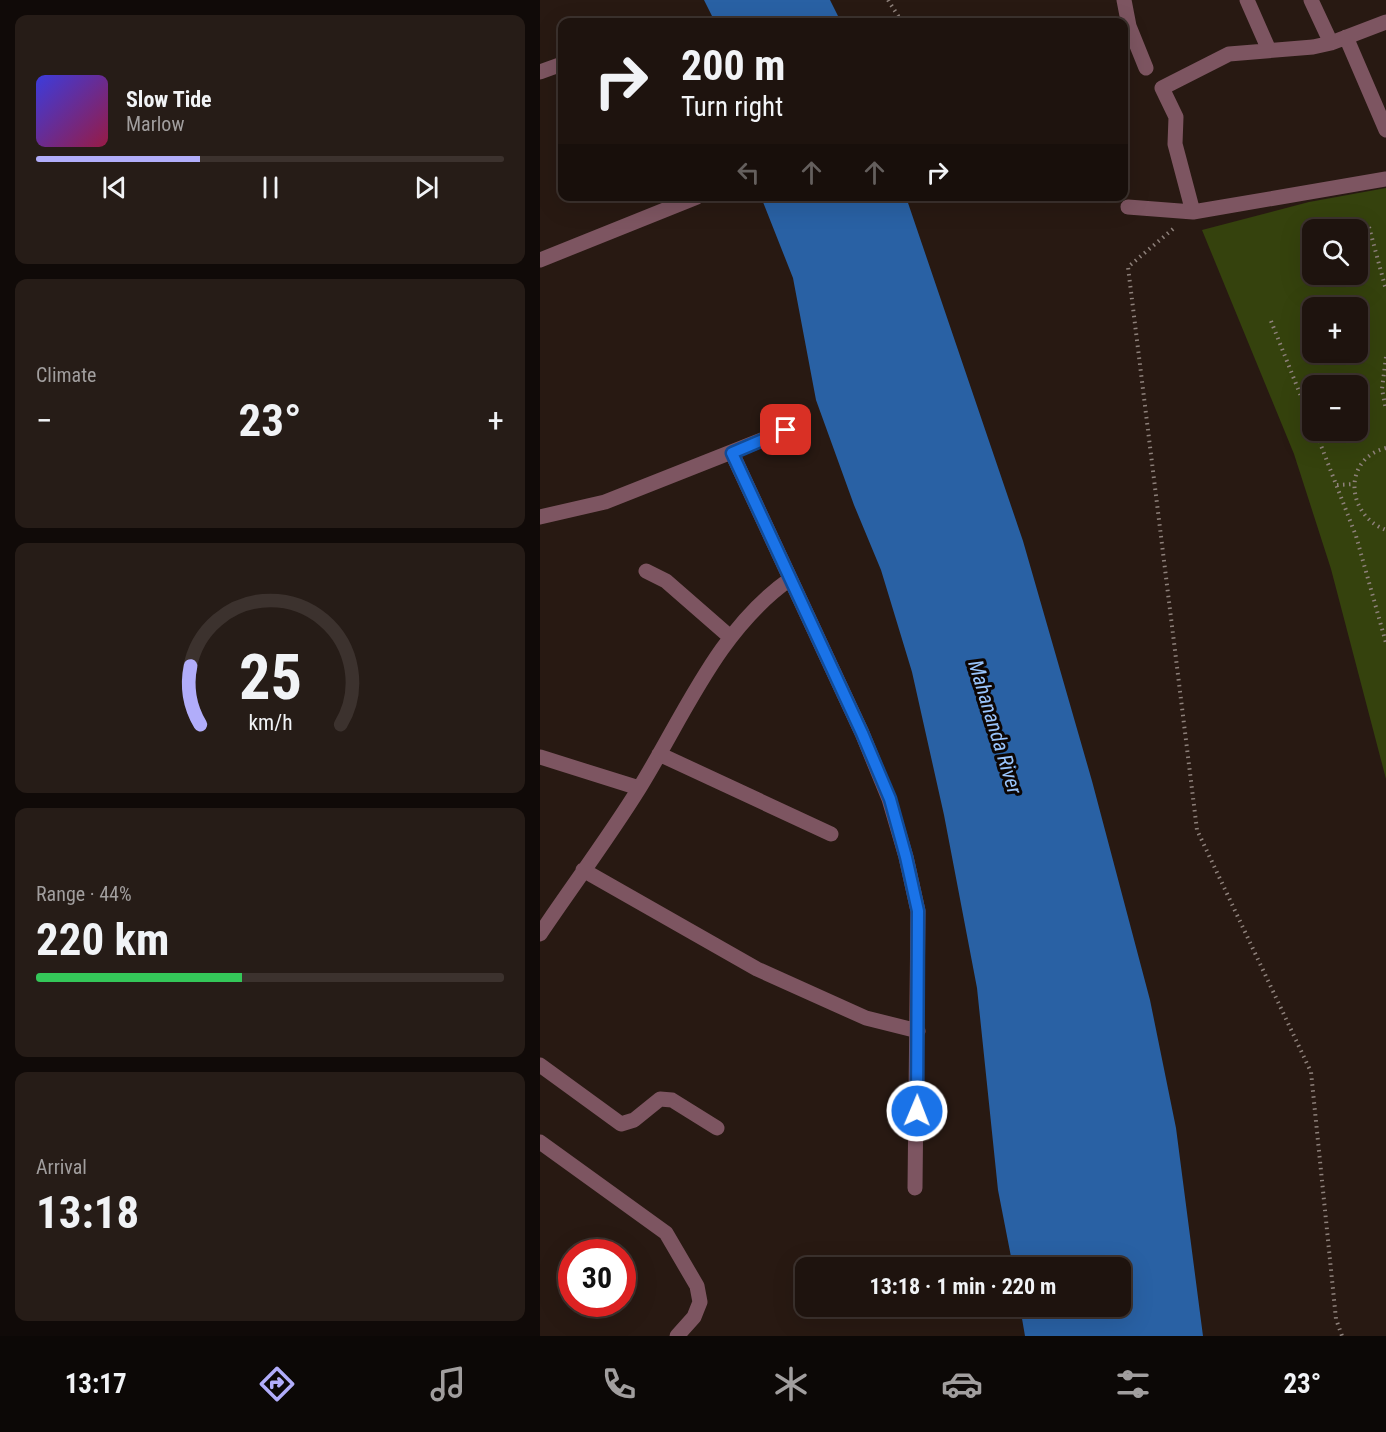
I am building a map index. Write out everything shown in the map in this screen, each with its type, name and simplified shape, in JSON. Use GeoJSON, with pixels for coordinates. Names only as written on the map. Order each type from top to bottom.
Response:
{"type":"FeatureCollection","features":[{"type":"Feature","properties":{"kind":"street"},"geometry":{"type":"LineString","coordinates":[[1124,0],[1127,18]]}},
{"type":"Feature","properties":{"kind":"street"},"geometry":{"type":"LineString","coordinates":[[1247,0],[1269,50]]}},
{"type":"Feature","properties":{"kind":"street"},"geometry":{"type":"LineString","coordinates":[[1311,0],[1338,40],[1386,130]]}},
{"type":"Feature","properties":{"kind":"street"},"geometry":{"type":"LineString","coordinates":[[1128,21],[1146,68]]}},
{"type":"Feature","properties":{"kind":"street"},"geometry":{"type":"LineString","coordinates":[[1193,212],[1175,144],[1176,117],[1162,88],[1229,54],[1338,40],[1386,22]]}},
{"type":"Feature","properties":{"kind":"street"},"geometry":{"type":"LineString","coordinates":[[540,72],[558,65]]}},
{"type":"Feature","properties":{"kind":"street"},"geometry":{"type":"LineString","coordinates":[[1128,207],[1193,212],[1386,179]]}},
{"type":"Feature","properties":{"kind":"street"},"geometry":{"type":"LineString","coordinates":[[540,260],[687,201]]}},
{"type":"Feature","properties":{"kind":"street"},"geometry":{"type":"LineString","coordinates":[[540,517],[605,502],[786,430]]}},
{"type":"Feature","properties":{"kind":"street"},"geometry":{"type":"LineString","coordinates":[[732,453],[890,799],[903,847],[918,911],[915,1188]]}},
{"type":"Feature","properties":{"kind":"street"},"geometry":{"type":"LineString","coordinates":[[646,571],[666,581],[729,636]]}},
{"type":"Feature","properties":{"kind":"street"},"geometry":{"type":"LineString","coordinates":[[540,934],[639,788],[729,636],[767,595],[790,579]]}},
{"type":"Feature","properties":{"kind":"street"},"geometry":{"type":"LineString","coordinates":[[659,754],[831,834]]}},
{"type":"Feature","properties":{"kind":"street"},"geometry":{"type":"LineString","coordinates":[[540,757],[639,788]]}},
{"type":"Feature","properties":{"kind":"street"},"geometry":{"type":"LineString","coordinates":[[583,870],[757,969],[866,1018],[918,1031]]}},
{"type":"Feature","properties":{"kind":"street"},"geometry":{"type":"LineString","coordinates":[[540,1065],[621,1124],[634,1120],[660,1099],[672,1100],[717,1128]]}},
{"type":"Feature","properties":{"kind":"street"},"geometry":{"type":"LineString","coordinates":[[540,1142],[666,1233],[697,1286],[700,1302],[693,1317],[677,1336]]}},
{"type":"Feature","properties":{"kind":"path"},"geometry":{"type":"LineString","coordinates":[[888,0],[899,18]]}},
{"type":"Feature","properties":{"kind":"path"},"geometry":{"type":"LineString","coordinates":[[1193,212],[1128,267],[1197,830],[1311,1072],[1336,1319],[1342,1336]]}},
{"type":"Feature","properties":{"kind":"path"},"geometry":{"type":"LineString","coordinates":[[1369,227],[1386,290]]}},
{"type":"Feature","properties":{"kind":"path"},"geometry":{"type":"LineString","coordinates":[[1270,321],[1302,399]]}},
{"type":"Feature","properties":{"kind":"path"},"geometry":{"type":"LineString","coordinates":[[1386,357],[1382,389],[1386,410]]}},
{"type":"Feature","properties":{"kind":"path"},"geometry":{"type":"LineString","coordinates":[[1319,441],[1356,536],[1386,643]]}},
{"type":"Feature","properties":{"kind":"path"},"geometry":{"type":"LineString","coordinates":[[1386,448],[1370,454],[1362,464],[1354,484],[1359,509],[1367,519],[1386,530]]}},
{"type":"Feature","properties":{"kind":"path"},"geometry":{"type":"LineString","coordinates":[[1337,484],[1354,484]]}},
{"type":"Feature","properties":{"kind":"green space"},"geometry":{"type":"Polygon","coordinates":[[[1386,188],[1386,779],[1331,569],[1294,454],[1202,230],[1309,202],[1386,188]]]}},
{"type":"Feature","properties":{"kind":"water"},"geometry":{"type":"Polygon","coordinates":[[[704,0],[830,0],[839,18],[713,18],[704,0]]]}},
{"type":"Feature","properties":{"kind":"water","name":"Mahananda River"},"geometry":{"type":"Polygon","coordinates":[[[763,201],[907,201],[1023,541],[1092,781],[1150,1000],[1176,1128],[1203,1336],[1025,1336],[1022,1317],[1131,1317],[1131,1257],[1011,1257],[998,1190],[977,988],[944,815],[912,672],[881,570],[854,505],[816,400],[793,278],[763,201]]]}},
{"type":"Feature","properties":{"kind":"route"},"geometry":{"type":"LineString","coordinates":[[786,430],[732,453],[862,733],[890,799],[918,911],[917,1111]]}}]}
